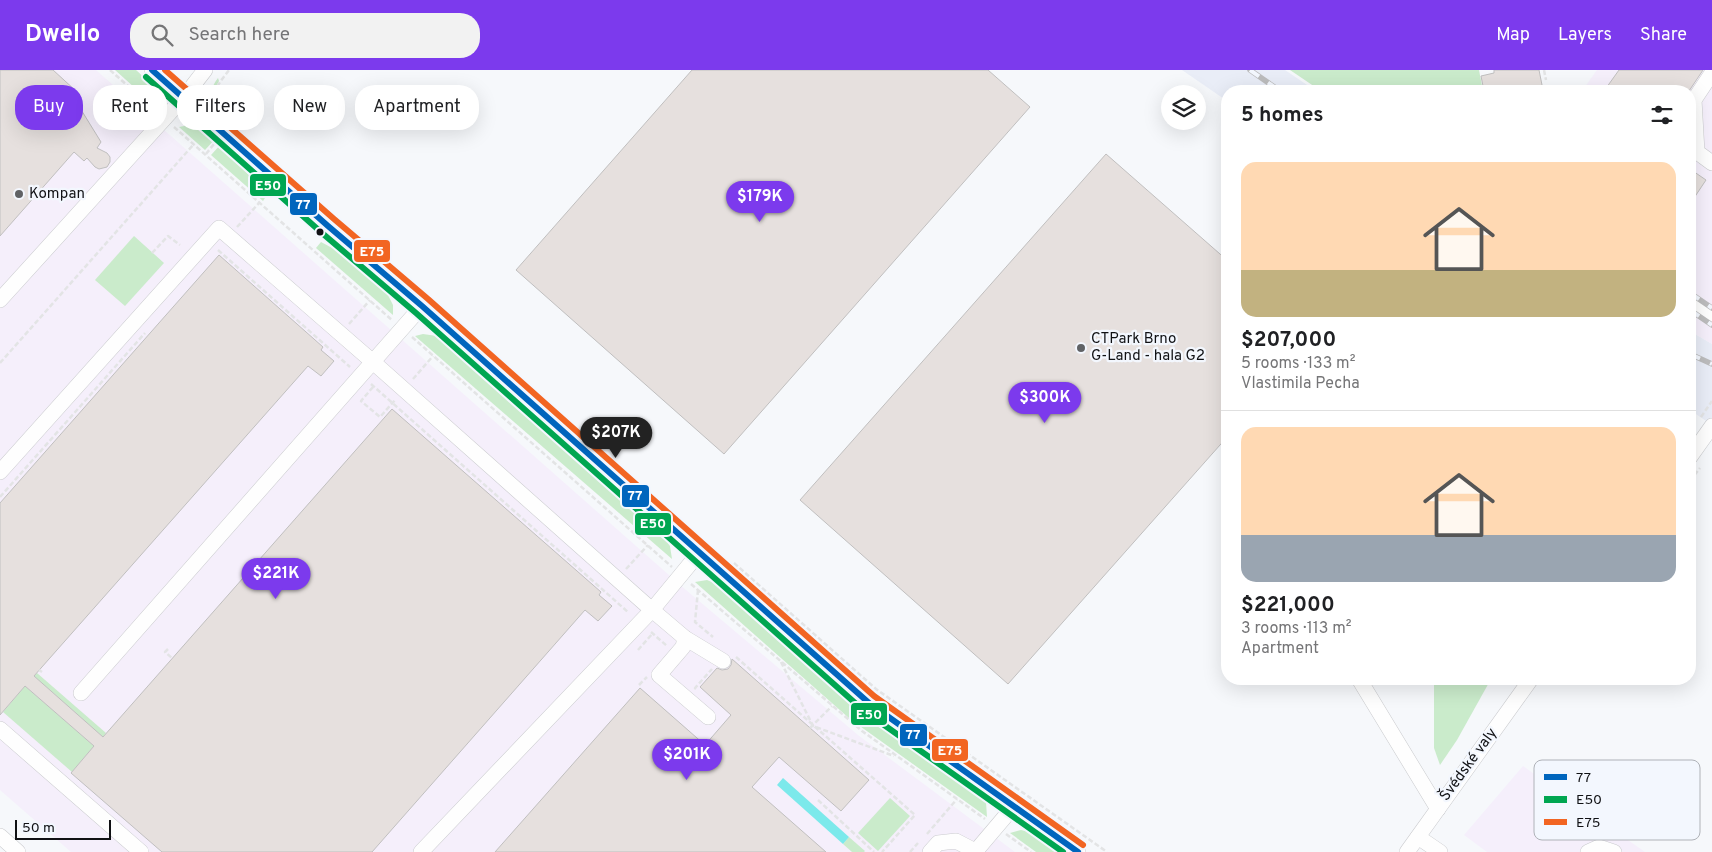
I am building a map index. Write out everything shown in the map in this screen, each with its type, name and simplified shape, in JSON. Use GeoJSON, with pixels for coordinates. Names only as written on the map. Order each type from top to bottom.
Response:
{"type":"FeatureCollection","features":[{"type":"Feature","properties":{"kind":"street"},"geometry":{"type":"LineString","coordinates":[[152,70],[177,92]]}},
{"type":"Feature","properties":{"kind":"street"},"geometry":{"type":"LineString","coordinates":[[198,85],[213,72]]}},
{"type":"Feature","properties":{"kind":"street"},"geometry":{"type":"LineString","coordinates":[[1696,97],[1712,73]]}},
{"type":"Feature","properties":{"kind":"street"},"geometry":{"type":"LineString","coordinates":[[167,115],[177,105]]}},
{"type":"Feature","properties":{"kind":"street"},"geometry":{"type":"LineString","coordinates":[[0,300],[153,130]]}},
{"type":"Feature","properties":{"kind":"street"},"geometry":{"type":"LineString","coordinates":[[220,130],[422,306],[869,703],[1078,852]]}},
{"type":"Feature","properties":{"kind":"street"},"geometry":{"type":"LineString","coordinates":[[1696,135],[1697,152],[1712,163]]}},
{"type":"Feature","properties":{"kind":"street"},"geometry":{"type":"LineString","coordinates":[[0,472],[219,228],[652,610],[685,638],[722,660]]}},
{"type":"Feature","properties":{"kind":"street"},"geometry":{"type":"LineString","coordinates":[[81,694],[422,306]]}},
{"type":"Feature","properties":{"kind":"street"},"geometry":{"type":"LineString","coordinates":[[1696,307],[1712,318]]}},
{"type":"Feature","properties":{"kind":"street"},"geometry":{"type":"LineString","coordinates":[[1696,449],[1712,426]]}},
{"type":"Feature","properties":{"kind":"street"},"geometry":{"type":"LineString","coordinates":[[421,852],[652,610],[699,553]]}},
{"type":"Feature","properties":{"kind":"street"},"geometry":{"type":"LineString","coordinates":[[685,638],[683,647],[659,675],[708,716]]}},
{"type":"Feature","properties":{"kind":"street"},"geometry":{"type":"LineString","coordinates":[[1363,685],[1438,809]]}},
{"type":"Feature","properties":{"kind":"street","name":"Švédské valy"},"geometry":{"type":"LineString","coordinates":[[1407,852],[1527,685]]}},
{"type":"Feature","properties":{"kind":"street"},"geometry":{"type":"LineString","coordinates":[[0,729],[141,852]]}},
{"type":"Feature","properties":{"kind":"street"},"geometry":{"type":"LineString","coordinates":[[930,852],[938,843],[956,842],[976,852],[1014,806]]}},
{"type":"Feature","properties":{"kind":"street"},"geometry":{"type":"LineString","coordinates":[[0,836],[18,852]]}},
{"type":"Feature","properties":{"kind":"street"},"geometry":{"type":"LineString","coordinates":[[1418,837],[1440,852]]}},
{"type":"Feature","properties":{"kind":"street"},"geometry":{"type":"LineString","coordinates":[[1588,852],[1599,847],[1614,852]]}},
{"type":"Feature","properties":{"kind":"path"},"geometry":{"type":"LineString","coordinates":[[110,70],[127,85]]}},
{"type":"Feature","properties":{"kind":"path"},"geometry":{"type":"LineString","coordinates":[[219,85],[229,70]]}},
{"type":"Feature","properties":{"kind":"path"},"geometry":{"type":"LineString","coordinates":[[1544,70],[1546,80]]}},
{"type":"Feature","properties":{"kind":"path"},"geometry":{"type":"LineString","coordinates":[[213,72],[224,77]]}},
{"type":"Feature","properties":{"kind":"path"},"geometry":{"type":"LineString","coordinates":[[167,121],[832,706],[898,757],[1031,852]]}},
{"type":"Feature","properties":{"kind":"path"},"geometry":{"type":"LineString","coordinates":[[206,154],[215,143]]}},
{"type":"Feature","properties":{"kind":"path"},"geometry":{"type":"LineString","coordinates":[[0,363],[194,144]]}},
{"type":"Feature","properties":{"kind":"path"},"geometry":{"type":"LineString","coordinates":[[234,231],[260,202]]}},
{"type":"Feature","properties":{"kind":"path"},"geometry":{"type":"LineString","coordinates":[[152,253],[168,236],[180,245]]}},
{"type":"Feature","properties":{"kind":"path"},"geometry":{"type":"LineString","coordinates":[[213,256],[224,244]]}},
{"type":"Feature","properties":{"kind":"path"},"geometry":{"type":"LineString","coordinates":[[218,250],[350,366]]}},
{"type":"Feature","properties":{"kind":"path"},"geometry":{"type":"LineString","coordinates":[[345,329],[370,300]]}},
{"type":"Feature","properties":{"kind":"path"},"geometry":{"type":"LineString","coordinates":[[0,498],[145,333]]}},
{"type":"Feature","properties":{"kind":"path"},"geometry":{"type":"LineString","coordinates":[[408,385],[433,356]]}},
{"type":"Feature","properties":{"kind":"path"},"geometry":{"type":"LineString","coordinates":[[392,404],[380,418],[361,401],[372,386],[629,613]]}},
{"type":"Feature","properties":{"kind":"path"},"geometry":{"type":"LineString","coordinates":[[622,574],[648,545]]}},
{"type":"Feature","properties":{"kind":"path"},"geometry":{"type":"LineString","coordinates":[[728,558],[876,688],[1106,852]]}},
{"type":"Feature","properties":{"kind":"path"},"geometry":{"type":"LineString","coordinates":[[698,590],[695,622],[715,639]]}},
{"type":"Feature","properties":{"kind":"path"},"geometry":{"type":"LineString","coordinates":[[648,629],[671,650]]}},
{"type":"Feature","properties":{"kind":"path"},"geometry":{"type":"LineString","coordinates":[[638,650],[652,633]]}},
{"type":"Feature","properties":{"kind":"path"},"geometry":{"type":"LineString","coordinates":[[168,649],[165,652],[172,658]]}},
{"type":"Feature","properties":{"kind":"path"},"geometry":{"type":"LineString","coordinates":[[702,694],[695,688],[722,660],[728,651],[812,727],[915,815],[882,852]]}},
{"type":"Feature","properties":{"kind":"path"},"geometry":{"type":"LineString","coordinates":[[780,661],[812,727],[898,757]]}},
{"type":"Feature","properties":{"kind":"path"},"geometry":{"type":"LineString","coordinates":[[812,727],[832,706]]}},
{"type":"Feature","properties":{"kind":"path"},"geometry":{"type":"LineString","coordinates":[[910,852],[957,799]]}},
{"type":"Feature","properties":{"kind":"path"},"geometry":{"type":"LineString","coordinates":[[818,800],[874,852]]}},
{"type":"Feature","properties":{"kind":"shaded area"},"geometry":{"type":"Polygon","coordinates":[[[0,70],[96,70],[113,85],[93,85],[93,130],[164,130],[686,590],[858,735],[1015,852],[71,852],[0,790],[0,70]]]}},
{"type":"Feature","properties":{"kind":"shaded area"},"geometry":{"type":"Polygon","coordinates":[[[1182,70],[1285,70],[1307,85],[1221,85],[1221,97],[1182,70]]]}},
{"type":"Feature","properties":{"kind":"shaded area"},"geometry":{"type":"Polygon","coordinates":[[[1597,70],[1712,70],[1712,344],[1696,335],[1696,85],[1586,85],[1597,70]]]}},
{"type":"Feature","properties":{"kind":"shaded area"},"geometry":{"type":"Polygon","coordinates":[[[1696,335],[1712,344],[1712,425],[1696,414],[1696,335]]]}},
{"type":"Feature","properties":{"kind":"shaded area"},"geometry":{"type":"Polygon","coordinates":[[[1523,766],[1534,774],[1534,840],[1628,840],[1645,852],[1487,852],[1464,835],[1523,766]]]}},
{"type":"Feature","properties":{"kind":"green space"},"geometry":{"type":"Polygon","coordinates":[[[115,70],[136,70],[150,85],[132,85],[115,70]]]}},
{"type":"Feature","properties":{"kind":"green space"},"geometry":{"type":"Polygon","coordinates":[[[1290,70],[1479,70],[1482,85],[1312,85],[1290,70]]]}},
{"type":"Feature","properties":{"kind":"green space"},"geometry":{"type":"Polygon","coordinates":[[[218,78],[217,85],[214,85],[218,78]]]}},
{"type":"Feature","properties":{"kind":"green space"},"geometry":{"type":"Polygon","coordinates":[[[182,130],[202,130],[215,139],[205,150],[182,130]]]}},
{"type":"Feature","properties":{"kind":"green space"},"geometry":{"type":"Polygon","coordinates":[[[232,130],[238,130],[267,155],[267,158],[229,134],[232,130]]]}},
{"type":"Feature","properties":{"kind":"green space"},"geometry":{"type":"Polygon","coordinates":[[[221,144],[267,195],[263,201],[211,155],[221,144]]]}},
{"type":"Feature","properties":{"kind":"green space"},"geometry":{"type":"Polygon","coordinates":[[[324,205],[419,288],[413,287],[324,205]]]}},
{"type":"Feature","properties":{"kind":"green space"},"geometry":{"type":"Polygon","coordinates":[[[134,236],[164,263],[125,306],[95,280],[134,236]]]}},
{"type":"Feature","properties":{"kind":"green space"},"geometry":{"type":"Polygon","coordinates":[[[321,242],[349,257],[385,289],[393,305],[393,315],[316,248],[321,242]]]}},
{"type":"Feature","properties":{"kind":"green space"},"geometry":{"type":"Polygon","coordinates":[[[423,334],[437,336],[442,340],[661,533],[670,546],[672,559],[415,336],[423,334]]]}},
{"type":"Feature","properties":{"kind":"green space"},"geometry":{"type":"Polygon","coordinates":[[[707,580],[719,585],[859,707],[979,793],[986,802],[987,817],[850,719],[695,582],[707,580]]]}},
{"type":"Feature","properties":{"kind":"green space"},"geometry":{"type":"Polygon","coordinates":[[[37,673],[106,733],[103,737],[34,676],[37,673]]]}},
{"type":"Feature","properties":{"kind":"green space"},"geometry":{"type":"Polygon","coordinates":[[[1434,685],[1488,685],[1457,740],[1440,765],[1434,748],[1434,685]]]}},
{"type":"Feature","properties":{"kind":"green space"},"geometry":{"type":"Polygon","coordinates":[[[25,686],[94,746],[72,772],[3,712],[25,686]]]}},
{"type":"Feature","properties":{"kind":"green space"},"geometry":{"type":"Polygon","coordinates":[[[890,798],[910,816],[878,851],[858,833],[890,798]]]}},
{"type":"Feature","properties":{"kind":"green space"},"geometry":{"type":"Polygon","coordinates":[[[1021,830],[1034,833],[1061,852],[1036,852],[1010,833],[1021,830]]]}},
{"type":"Feature","properties":{"kind":"green space"},"geometry":{"type":"Polygon","coordinates":[[[849,837],[865,851],[852,852],[843,844],[849,837]]]}},
{"type":"Feature","properties":{"kind":"water"},"geometry":{"type":"Polygon","coordinates":[[[783,778],[849,837],[843,844],[777,785],[783,778]]]}},
{"type":"Feature","properties":{"kind":"building","name":"Kompan"},"geometry":{"type":"Polygon","coordinates":[[[0,70],[53,70],[69,85],[15,85],[15,130],[83,130],[83,113],[101,142],[97,148],[107,153],[110,157],[110,162],[107,167],[99,169],[87,158],[84,161],[74,152],[0,236],[0,70]]]}},
{"type":"Feature","properties":{"kind":"building"},"geometry":{"type":"Polygon","coordinates":[[[692,70],[988,70],[1030,107],[724,454],[516,270],[692,70]]]}},
{"type":"Feature","properties":{"kind":"building"},"geometry":{"type":"Polygon","coordinates":[[[1494,70],[1539,70],[1542,85],[1483,85],[1481,76],[1494,73],[1494,70]]]}},
{"type":"Feature","properties":{"kind":"building"},"geometry":{"type":"Polygon","coordinates":[[[1619,70],[1703,70],[1693,85],[1608,85],[1619,70]]]}},
{"type":"Feature","properties":{"kind":"building","name":"CTPark Brno G-Land - hala G2"},"geometry":{"type":"Polygon","coordinates":[[[1106,154],[1221,255],[1221,444],[1008,684],[800,500],[1106,154]]]}},
{"type":"Feature","properties":{"kind":"building"},"geometry":{"type":"Polygon","coordinates":[[[1696,173],[1706,180],[1696,195],[1696,173]]]}},
{"type":"Feature","properties":{"kind":"building"},"geometry":{"type":"Polygon","coordinates":[[[219,255],[323,347],[321,350],[334,361],[321,376],[308,366],[34,676],[103,737],[392,409],[601,592],[599,595],[612,606],[598,621],[585,610],[372,852],[162,852],[71,773],[94,746],[25,686],[0,715],[0,503],[219,255]]]}},
{"type":"Feature","properties":{"kind":"building"},"geometry":{"type":"Polygon","coordinates":[[[732,659],[869,780],[841,811],[779,757],[752,787],[826,852],[495,852],[640,688],[705,745],[731,715],[700,687],[717,668],[722,670],[728,669],[732,659]]]}},
{"type":"Feature","properties":{"kind":"railway"},"geometry":{"type":"LineString","coordinates":[[1250,70],[1271,85]]}},
{"type":"Feature","properties":{"kind":"railway"},"geometry":{"type":"LineString","coordinates":[[1696,297],[1712,308]]}},
{"type":"Feature","properties":{"kind":"railway"},"geometry":{"type":"LineString","coordinates":[[1696,314],[1712,325]]}},
{"type":"Feature","properties":{"kind":"railway"},"geometry":{"type":"LineString","coordinates":[[1696,357],[1712,364]]}},
{"type":"Feature","properties":{"kind":"transit line","name":"77"},"geometry":{"type":"LineString","coordinates":[[152,70],[328,226],[422,306],[869,703],[1078,852]]}},
{"type":"Feature","properties":{"kind":"transit line","name":"E75"},"geometry":{"type":"LineString","coordinates":[[165,70],[428,299],[874,696],[1083,845]]}},
{"type":"Feature","properties":{"kind":"transit line","name":"E50"},"geometry":{"type":"LineString","coordinates":[[146,77],[322,233],[416,313],[863,710],[1063,852]]}},
{"type":"Feature","properties":{"kind":"place","name":"Kompan"},"geometry":{"type":"Point","coordinates":[19,194]}},
{"type":"Feature","properties":{"kind":"place","name":"CTPark Brno G-Land - hala G2"},"geometry":{"type":"Point","coordinates":[1081,348]}}]}
